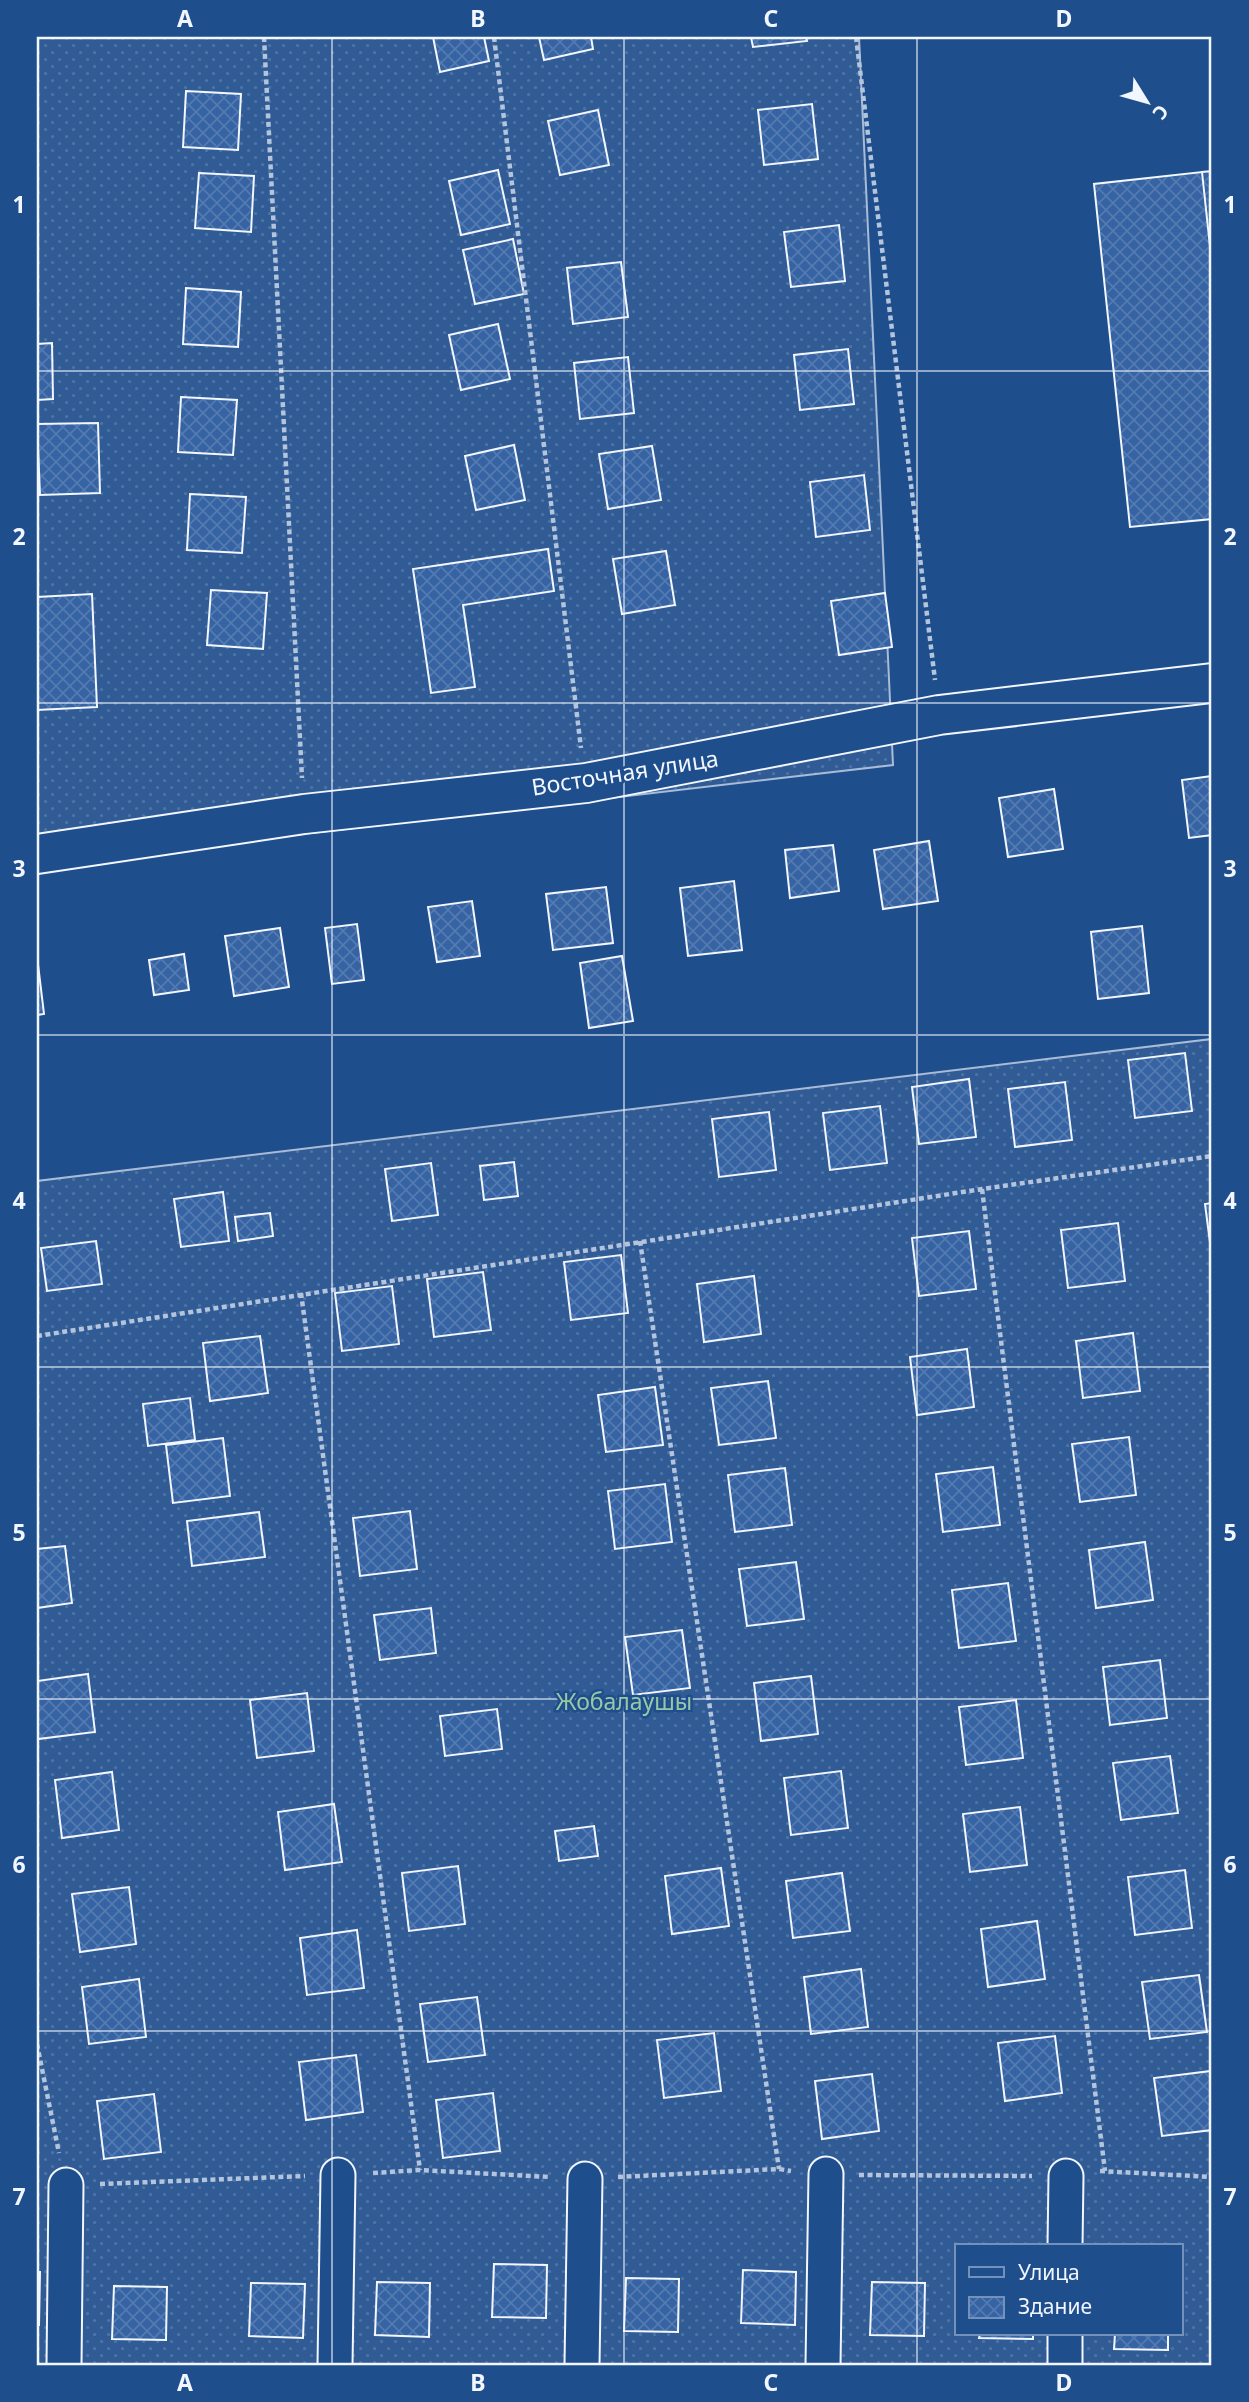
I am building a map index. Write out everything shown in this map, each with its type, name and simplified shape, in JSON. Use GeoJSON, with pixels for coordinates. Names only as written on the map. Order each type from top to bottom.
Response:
{"type":"FeatureCollection","features":[{"type":"Feature","properties":{"kind":"main road","name":"Восточная улица"},"geometry":{"type":"LineString","coordinates":[[37,854],[304,814],[586,783],[939,716],[1212,683]]}},
{"type":"Feature","properties":{"kind":"street"},"geometry":{"type":"LineString","coordinates":[[823,2365],[826,2174]]}},
{"type":"Feature","properties":{"kind":"street"},"geometry":{"type":"LineString","coordinates":[[335,2365],[338,2175]]}},
{"type":"Feature","properties":{"kind":"street"},"geometry":{"type":"LineString","coordinates":[[1065,2244],[1066,2176]]}},
{"type":"Feature","properties":{"kind":"street"},"geometry":{"type":"LineString","coordinates":[[582,2365],[585,2179]]}},
{"type":"Feature","properties":{"kind":"street"},"geometry":{"type":"LineString","coordinates":[[64,2365],[66,2185]]}},
{"type":"Feature","properties":{"kind":"street"},"geometry":{"type":"LineString","coordinates":[[1065,2336],[1065,2365]]}},
{"type":"Feature","properties":{"kind":"path"},"geometry":{"type":"LineString","coordinates":[[264,37],[304,814]]}},
{"type":"Feature","properties":{"kind":"path"},"geometry":{"type":"LineString","coordinates":[[494,37],[586,783]]}},
{"type":"Feature","properties":{"kind":"path"},"geometry":{"type":"LineString","coordinates":[[856,37],[939,716]]}},
{"type":"Feature","properties":{"kind":"path"},"geometry":{"type":"LineString","coordinates":[[37,1335],[640,1241],[1212,1156]]}},
{"type":"Feature","properties":{"kind":"path"},"geometry":{"type":"LineString","coordinates":[[982,1189],[1105,2171]]}},
{"type":"Feature","properties":{"kind":"path"},"geometry":{"type":"LineString","coordinates":[[640,1241],[779,2169]]}},
{"type":"Feature","properties":{"kind":"path"},"geometry":{"type":"LineString","coordinates":[[301,1293],[420,2170]]}},
{"type":"Feature","properties":{"kind":"path"},"geometry":{"type":"LineString","coordinates":[[37,2044],[66,2185],[420,2170],[585,2179],[779,2169],[826,2174],[1066,2176],[1105,2171],[1212,2177]]}},
{"type":"Feature","properties":{"kind":"green space"},"geometry":{"type":"Polygon","coordinates":[[[37,37],[859,37],[893,765],[37,865],[37,37]]]}},
{"type":"Feature","properties":{"kind":"green space","name":"Жобалаушы"},"geometry":{"type":"Polygon","coordinates":[[[1212,1039],[1212,2365],[37,2365],[37,1181],[1212,1039]]]}},
{"type":"Feature","properties":{"kind":"building"},"geometry":{"type":"Polygon","coordinates":[[[433,37],[484,37],[489,61],[440,72],[433,37]]]}},
{"type":"Feature","properties":{"kind":"building"},"geometry":{"type":"Polygon","coordinates":[[[539,37],[591,37],[593,49],[544,60],[539,37]]]}},
{"type":"Feature","properties":{"kind":"building"},"geometry":{"type":"Polygon","coordinates":[[[751,37],[806,37],[807,41],[753,47],[751,37]]]}},
{"type":"Feature","properties":{"kind":"building"},"geometry":{"type":"Polygon","coordinates":[[[186,91],[241,94],[238,150],[183,147],[186,91]]]}},
{"type":"Feature","properties":{"kind":"building"},"geometry":{"type":"Polygon","coordinates":[[[812,104],[818,159],[764,165],[758,110],[812,104]]]}},
{"type":"Feature","properties":{"kind":"building"},"geometry":{"type":"Polygon","coordinates":[[[598,110],[609,165],[560,175],[548,121],[598,110]]]}},
{"type":"Feature","properties":{"kind":"building"},"geometry":{"type":"Polygon","coordinates":[[[498,170],[510,224],[461,235],[449,181],[498,170]]]}},
{"type":"Feature","properties":{"kind":"building"},"geometry":{"type":"Polygon","coordinates":[[[1212,171],[1212,265],[1202,172],[1212,171]]]}},
{"type":"Feature","properties":{"kind":"building"},"geometry":{"type":"Polygon","coordinates":[[[1202,172],[1212,265],[1212,519],[1130,527],[1094,184],[1202,172]]]}},
{"type":"Feature","properties":{"kind":"building"},"geometry":{"type":"Polygon","coordinates":[[[199,173],[254,176],[251,232],[195,228],[199,173]]]}},
{"type":"Feature","properties":{"kind":"building"},"geometry":{"type":"Polygon","coordinates":[[[839,225],[845,281],[791,287],[784,232],[839,225]]]}},
{"type":"Feature","properties":{"kind":"building"},"geometry":{"type":"Polygon","coordinates":[[[513,239],[524,294],[475,304],[463,250],[513,239]]]}},
{"type":"Feature","properties":{"kind":"building"},"geometry":{"type":"Polygon","coordinates":[[[621,262],[628,317],[573,324],[567,268],[621,262]]]}},
{"type":"Feature","properties":{"kind":"building"},"geometry":{"type":"Polygon","coordinates":[[[186,288],[241,292],[238,347],[183,344],[186,288]]]}},
{"type":"Feature","properties":{"kind":"building"},"geometry":{"type":"Polygon","coordinates":[[[498,324],[510,379],[461,390],[449,335],[498,324]]]}},
{"type":"Feature","properties":{"kind":"building"},"geometry":{"type":"Polygon","coordinates":[[[52,343],[53,399],[37,400],[37,344],[52,343]]]}},
{"type":"Feature","properties":{"kind":"building"},"geometry":{"type":"Polygon","coordinates":[[[848,349],[854,404],[800,410],[794,355],[848,349]]]}},
{"type":"Feature","properties":{"kind":"building"},"geometry":{"type":"Polygon","coordinates":[[[628,357],[634,413],[580,419],[574,363],[628,357]]]}},
{"type":"Feature","properties":{"kind":"building"},"geometry":{"type":"Polygon","coordinates":[[[181,397],[237,400],[233,455],[178,452],[181,397]]]}},
{"type":"Feature","properties":{"kind":"building"},"geometry":{"type":"Polygon","coordinates":[[[98,423],[100,493],[40,495],[37,424],[98,423]]]}},
{"type":"Feature","properties":{"kind":"building"},"geometry":{"type":"Polygon","coordinates":[[[514,445],[525,500],[476,510],[465,456],[514,445]]]}},
{"type":"Feature","properties":{"kind":"building"},"geometry":{"type":"Polygon","coordinates":[[[652,446],[661,500],[608,509],[599,454],[652,446]]]}},
{"type":"Feature","properties":{"kind":"building"},"geometry":{"type":"Polygon","coordinates":[[[864,475],[870,530],[816,537],[810,482],[864,475]]]}},
{"type":"Feature","properties":{"kind":"building"},"geometry":{"type":"Polygon","coordinates":[[[190,494],[246,497],[242,553],[187,550],[190,494]]]}},
{"type":"Feature","properties":{"kind":"building"},"geometry":{"type":"Polygon","coordinates":[[[548,549],[554,591],[463,605],[475,687],[431,693],[413,569],[548,549]]]}},
{"type":"Feature","properties":{"kind":"building"},"geometry":{"type":"Polygon","coordinates":[[[666,551],[675,605],[622,614],[613,559],[666,551]]]}},
{"type":"Feature","properties":{"kind":"building"},"geometry":{"type":"Polygon","coordinates":[[[211,590],[267,593],[263,649],[207,645],[211,590]]]}},
{"type":"Feature","properties":{"kind":"building"},"geometry":{"type":"Polygon","coordinates":[[[885,593],[892,647],[839,655],[831,601],[885,593]]]}},
{"type":"Feature","properties":{"kind":"building"},"geometry":{"type":"Polygon","coordinates":[[[92,594],[97,707],[37,710],[37,597],[92,594]]]}},
{"type":"Feature","properties":{"kind":"building"},"geometry":{"type":"Polygon","coordinates":[[[1212,776],[1212,835],[1189,838],[1182,780],[1212,776]]]}},
{"type":"Feature","properties":{"kind":"building"},"geometry":{"type":"Polygon","coordinates":[[[1054,789],[1063,849],[1008,857],[999,798],[1054,789]]]}},
{"type":"Feature","properties":{"kind":"building"},"geometry":{"type":"Polygon","coordinates":[[[929,841],[938,901],[883,909],[874,850],[929,841]]]}},
{"type":"Feature","properties":{"kind":"building"},"geometry":{"type":"Polygon","coordinates":[[[833,845],[839,891],[790,898],[785,850],[833,845]]]}},
{"type":"Feature","properties":{"kind":"building"},"geometry":{"type":"Polygon","coordinates":[[[734,881],[742,950],[688,956],[680,888],[734,881]]]}},
{"type":"Feature","properties":{"kind":"building"},"geometry":{"type":"Polygon","coordinates":[[[606,887],[613,943],[553,950],[546,894],[606,887]]]}},
{"type":"Feature","properties":{"kind":"building"},"geometry":{"type":"Polygon","coordinates":[[[472,901],[480,956],[437,962],[428,907],[472,901]]]}},
{"type":"Feature","properties":{"kind":"building"},"geometry":{"type":"Polygon","coordinates":[[[357,924],[364,980],[332,984],[325,928],[357,924]]]}},
{"type":"Feature","properties":{"kind":"building"},"geometry":{"type":"Polygon","coordinates":[[[1142,926],[1149,993],[1098,999],[1091,932],[1142,926]]]}},
{"type":"Feature","properties":{"kind":"building"},"geometry":{"type":"Polygon","coordinates":[[[280,928],[289,987],[234,996],[225,936],[280,928]]]}},
{"type":"Feature","properties":{"kind":"building"},"geometry":{"type":"Polygon","coordinates":[[[184,954],[189,990],[154,995],[149,960],[184,954]]]}},
{"type":"Feature","properties":{"kind":"building"},"geometry":{"type":"Polygon","coordinates":[[[37,956],[44,1014],[37,1015],[37,956]]]}},
{"type":"Feature","properties":{"kind":"building"},"geometry":{"type":"Polygon","coordinates":[[[622,956],[633,1021],[589,1028],[580,963],[622,956]]]}},
{"type":"Feature","properties":{"kind":"building"},"geometry":{"type":"Polygon","coordinates":[[[1185,1053],[1192,1111],[1135,1118],[1128,1060],[1185,1053]]]}},
{"type":"Feature","properties":{"kind":"building"},"geometry":{"type":"Polygon","coordinates":[[[969,1079],[976,1137],[919,1144],[912,1087],[969,1079]]]}},
{"type":"Feature","properties":{"kind":"building"},"geometry":{"type":"Polygon","coordinates":[[[1065,1082],[1072,1140],[1015,1147],[1008,1089],[1065,1082]]]}},
{"type":"Feature","properties":{"kind":"building"},"geometry":{"type":"Polygon","coordinates":[[[880,1106],[887,1163],[830,1170],[823,1113],[880,1106]]]}},
{"type":"Feature","properties":{"kind":"building"},"geometry":{"type":"Polygon","coordinates":[[[769,1112],[776,1170],[719,1177],[712,1119],[769,1112]]]}},
{"type":"Feature","properties":{"kind":"building"},"geometry":{"type":"Polygon","coordinates":[[[514,1162],[518,1196],[484,1200],[480,1166],[514,1162]]]}},
{"type":"Feature","properties":{"kind":"building"},"geometry":{"type":"Polygon","coordinates":[[[431,1163],[438,1215],[392,1221],[385,1169],[431,1163]]]}},
{"type":"Feature","properties":{"kind":"building"},"geometry":{"type":"Polygon","coordinates":[[[223,1192],[229,1241],[181,1247],[174,1199],[223,1192]]]}},
{"type":"Feature","properties":{"kind":"building"},"geometry":{"type":"Polygon","coordinates":[[[1212,1203],[1212,1258],[1205,1204],[1212,1203]]]}},
{"type":"Feature","properties":{"kind":"building"},"geometry":{"type":"Polygon","coordinates":[[[270,1213],[273,1236],[238,1241],[235,1217],[270,1213]]]}},
{"type":"Feature","properties":{"kind":"building"},"geometry":{"type":"Polygon","coordinates":[[[1118,1223],[1125,1281],[1068,1288],[1061,1230],[1118,1223]]]}},
{"type":"Feature","properties":{"kind":"building"},"geometry":{"type":"Polygon","coordinates":[[[969,1231],[976,1289],[919,1296],[912,1238],[969,1231]]]}},
{"type":"Feature","properties":{"kind":"building"},"geometry":{"type":"Polygon","coordinates":[[[96,1241],[102,1284],[47,1291],[41,1248],[96,1241]]]}},
{"type":"Feature","properties":{"kind":"building"},"geometry":{"type":"Polygon","coordinates":[[[621,1255],[628,1313],[571,1320],[564,1262],[621,1255]]]}},
{"type":"Feature","properties":{"kind":"building"},"geometry":{"type":"Polygon","coordinates":[[[483,1272],[491,1330],[434,1337],[427,1279],[483,1272]]]}},
{"type":"Feature","properties":{"kind":"building"},"geometry":{"type":"Polygon","coordinates":[[[754,1276],[761,1334],[704,1342],[697,1284],[754,1276]]]}},
{"type":"Feature","properties":{"kind":"building"},"geometry":{"type":"Polygon","coordinates":[[[392,1286],[399,1344],[342,1351],[335,1293],[392,1286]]]}},
{"type":"Feature","properties":{"kind":"building"},"geometry":{"type":"Polygon","coordinates":[[[1133,1333],[1140,1391],[1083,1398],[1076,1341],[1133,1333]]]}},
{"type":"Feature","properties":{"kind":"building"},"geometry":{"type":"Polygon","coordinates":[[[260,1336],[268,1393],[210,1401],[203,1343],[260,1336]]]}},
{"type":"Feature","properties":{"kind":"building"},"geometry":{"type":"Polygon","coordinates":[[[967,1349],[974,1407],[917,1415],[910,1357],[967,1349]]]}},
{"type":"Feature","properties":{"kind":"building"},"geometry":{"type":"Polygon","coordinates":[[[768,1381],[776,1438],[719,1445],[711,1388],[768,1381]]]}},
{"type":"Feature","properties":{"kind":"building"},"geometry":{"type":"Polygon","coordinates":[[[655,1387],[663,1445],[606,1452],[598,1395],[655,1387]]]}},
{"type":"Feature","properties":{"kind":"building"},"geometry":{"type":"Polygon","coordinates":[[[190,1398],[195,1440],[148,1446],[143,1404],[190,1398]]]}},
{"type":"Feature","properties":{"kind":"building"},"geometry":{"type":"Polygon","coordinates":[[[1129,1437],[1136,1495],[1080,1502],[1072,1444],[1129,1437]]]}},
{"type":"Feature","properties":{"kind":"building"},"geometry":{"type":"Polygon","coordinates":[[[223,1438],[230,1496],[173,1503],[166,1445],[223,1438]]]}},
{"type":"Feature","properties":{"kind":"building"},"geometry":{"type":"Polygon","coordinates":[[[993,1467],[1000,1525],[943,1532],[936,1474],[993,1467]]]}},
{"type":"Feature","properties":{"kind":"building"},"geometry":{"type":"Polygon","coordinates":[[[785,1468],[792,1525],[735,1532],[728,1475],[785,1468]]]}},
{"type":"Feature","properties":{"kind":"building"},"geometry":{"type":"Polygon","coordinates":[[[665,1484],[672,1542],[615,1549],[608,1491],[665,1484]]]}},
{"type":"Feature","properties":{"kind":"building"},"geometry":{"type":"Polygon","coordinates":[[[410,1511],[417,1569],[360,1576],[353,1518],[410,1511]]]}},
{"type":"Feature","properties":{"kind":"building"},"geometry":{"type":"Polygon","coordinates":[[[259,1512],[265,1557],[192,1566],[187,1521],[259,1512]]]}},
{"type":"Feature","properties":{"kind":"building"},"geometry":{"type":"Polygon","coordinates":[[[1145,1542],[1153,1600],[1096,1608],[1089,1550],[1145,1542]]]}},
{"type":"Feature","properties":{"kind":"building"},"geometry":{"type":"Polygon","coordinates":[[[65,1546],[72,1603],[37,1608],[37,1549],[65,1546]]]}},
{"type":"Feature","properties":{"kind":"building"},"geometry":{"type":"Polygon","coordinates":[[[796,1562],[804,1619],[747,1626],[739,1569],[796,1562]]]}},
{"type":"Feature","properties":{"kind":"building"},"geometry":{"type":"Polygon","coordinates":[[[1008,1583],[1016,1641],[959,1648],[952,1590],[1008,1583]]]}},
{"type":"Feature","properties":{"kind":"building"},"geometry":{"type":"Polygon","coordinates":[[[431,1608],[436,1653],[380,1660],[374,1615],[431,1608]]]}},
{"type":"Feature","properties":{"kind":"building"},"geometry":{"type":"Polygon","coordinates":[[[682,1630],[690,1688],[633,1695],[625,1637],[682,1630]]]}},
{"type":"Feature","properties":{"kind":"building"},"geometry":{"type":"Polygon","coordinates":[[[1160,1660],[1167,1718],[1110,1725],[1103,1667],[1160,1660]]]}},
{"type":"Feature","properties":{"kind":"building"},"geometry":{"type":"Polygon","coordinates":[[[88,1674],[95,1732],[38,1739],[37,1681],[88,1674]]]}},
{"type":"Feature","properties":{"kind":"building"},"geometry":{"type":"Polygon","coordinates":[[[811,1676],[818,1734],[761,1741],[754,1683],[811,1676]]]}},
{"type":"Feature","properties":{"kind":"building"},"geometry":{"type":"Polygon","coordinates":[[[307,1693],[314,1751],[257,1758],[250,1700],[307,1693]]]}},
{"type":"Feature","properties":{"kind":"building"},"geometry":{"type":"Polygon","coordinates":[[[1016,1700],[1023,1758],[966,1765],[959,1707],[1016,1700]]]}},
{"type":"Feature","properties":{"kind":"building"},"geometry":{"type":"Polygon","coordinates":[[[497,1709],[502,1749],[445,1756],[440,1716],[497,1709]]]}},
{"type":"Feature","properties":{"kind":"building"},"geometry":{"type":"Polygon","coordinates":[[[1170,1756],[1178,1813],[1121,1820],[1113,1763],[1170,1756]]]}},
{"type":"Feature","properties":{"kind":"building"},"geometry":{"type":"Polygon","coordinates":[[[841,1771],[848,1828],[791,1835],[784,1778],[841,1771]]]}},
{"type":"Feature","properties":{"kind":"building"},"geometry":{"type":"Polygon","coordinates":[[[112,1772],[119,1830],[62,1838],[55,1780],[112,1772]]]}},
{"type":"Feature","properties":{"kind":"building"},"geometry":{"type":"Polygon","coordinates":[[[334,1804],[342,1862],[285,1870],[278,1812],[334,1804]]]}},
{"type":"Feature","properties":{"kind":"building"},"geometry":{"type":"Polygon","coordinates":[[[1020,1807],[1027,1865],[970,1872],[963,1814],[1020,1807]]]}},
{"type":"Feature","properties":{"kind":"building"},"geometry":{"type":"Polygon","coordinates":[[[594,1826],[598,1856],[559,1861],[555,1831],[594,1826]]]}},
{"type":"Feature","properties":{"kind":"building"},"geometry":{"type":"Polygon","coordinates":[[[458,1866],[465,1924],[409,1931],[402,1873],[458,1866]]]}},
{"type":"Feature","properties":{"kind":"building"},"geometry":{"type":"Polygon","coordinates":[[[721,1868],[729,1926],[672,1934],[665,1876],[721,1868]]]}},
{"type":"Feature","properties":{"kind":"building"},"geometry":{"type":"Polygon","coordinates":[[[1185,1870],[1192,1928],[1135,1935],[1128,1877],[1185,1870]]]}},
{"type":"Feature","properties":{"kind":"building"},"geometry":{"type":"Polygon","coordinates":[[[842,1873],[850,1931],[793,1938],[786,1881],[842,1873]]]}},
{"type":"Feature","properties":{"kind":"building"},"geometry":{"type":"Polygon","coordinates":[[[129,1887],[136,1944],[80,1952],[72,1894],[129,1887]]]}},
{"type":"Feature","properties":{"kind":"building"},"geometry":{"type":"Polygon","coordinates":[[[1037,1921],[1045,1979],[988,1987],[981,1929],[1037,1921]]]}},
{"type":"Feature","properties":{"kind":"building"},"geometry":{"type":"Polygon","coordinates":[[[357,1930],[364,1988],[307,1995],[300,1938],[357,1930]]]}},
{"type":"Feature","properties":{"kind":"building"},"geometry":{"type":"Polygon","coordinates":[[[861,1969],[868,2027],[811,2034],[804,1977],[861,1969]]]}},
{"type":"Feature","properties":{"kind":"building"},"geometry":{"type":"Polygon","coordinates":[[[1199,1975],[1207,2032],[1150,2039],[1142,1982],[1199,1975]]]}},
{"type":"Feature","properties":{"kind":"building"},"geometry":{"type":"Polygon","coordinates":[[[139,1979],[146,2037],[89,2044],[82,1987],[139,1979]]]}},
{"type":"Feature","properties":{"kind":"building"},"geometry":{"type":"Polygon","coordinates":[[[477,1997],[485,2055],[428,2062],[420,2004],[477,1997]]]}},
{"type":"Feature","properties":{"kind":"building"},"geometry":{"type":"Polygon","coordinates":[[[714,2033],[721,2091],[664,2098],[657,2040],[714,2033]]]}},
{"type":"Feature","properties":{"kind":"building"},"geometry":{"type":"Polygon","coordinates":[[[1055,2036],[1062,2093],[1005,2101],[998,2043],[1055,2036]]]}},
{"type":"Feature","properties":{"kind":"building"},"geometry":{"type":"Polygon","coordinates":[[[356,2055],[363,2112],[306,2120],[299,2062],[356,2055]]]}},
{"type":"Feature","properties":{"kind":"building"},"geometry":{"type":"Polygon","coordinates":[[[1211,2071],[1212,2130],[1162,2136],[1154,2078],[1211,2071]]]}},
{"type":"Feature","properties":{"kind":"building"},"geometry":{"type":"Polygon","coordinates":[[[872,2074],[879,2131],[822,2139],[815,2081],[872,2074]]]}},
{"type":"Feature","properties":{"kind":"building"},"geometry":{"type":"Polygon","coordinates":[[[493,2093],[500,2151],[443,2158],[436,2100],[493,2093]]]}},
{"type":"Feature","properties":{"kind":"building"},"geometry":{"type":"Polygon","coordinates":[[[154,2094],[161,2152],[104,2159],[97,2101],[154,2094]]]}},
{"type":"Feature","properties":{"kind":"building"},"geometry":{"type":"Polygon","coordinates":[[[494,2264],[547,2265],[546,2318],[492,2317],[494,2264]]]}},
{"type":"Feature","properties":{"kind":"building"},"geometry":{"type":"Polygon","coordinates":[[[743,2270],[796,2272],[795,2325],[741,2323],[743,2270]]]}},
{"type":"Feature","properties":{"kind":"building"},"geometry":{"type":"Polygon","coordinates":[[[37,2272],[40,2272],[39,2325],[37,2325],[37,2272]]]}},
{"type":"Feature","properties":{"kind":"building"},"geometry":{"type":"Polygon","coordinates":[[[626,2278],[679,2279],[678,2332],[624,2331],[626,2278]]]}},
{"type":"Feature","properties":{"kind":"building"},"geometry":{"type":"Polygon","coordinates":[[[377,2282],[430,2283],[429,2337],[375,2335],[377,2282]]]}},
{"type":"Feature","properties":{"kind":"building"},"geometry":{"type":"Polygon","coordinates":[[[872,2282],[925,2283],[924,2336],[870,2335],[872,2282]]]}},
{"type":"Feature","properties":{"kind":"building"},"geometry":{"type":"Polygon","coordinates":[[[251,2283],[305,2284],[303,2338],[249,2336],[251,2283]]]}},
{"type":"Feature","properties":{"kind":"building"},"geometry":{"type":"Polygon","coordinates":[[[114,2286],[167,2287],[166,2340],[112,2339],[114,2286]]]}},
{"type":"Feature","properties":{"kind":"building"},"geometry":{"type":"Polygon","coordinates":[[[980,2336],[1033,2336],[1033,2339],[980,2336]]]}},
{"type":"Feature","properties":{"kind":"building"},"geometry":{"type":"Polygon","coordinates":[[[1115,2336],[1168,2336],[1168,2350],[1114,2349],[1115,2336]]]}}]}
